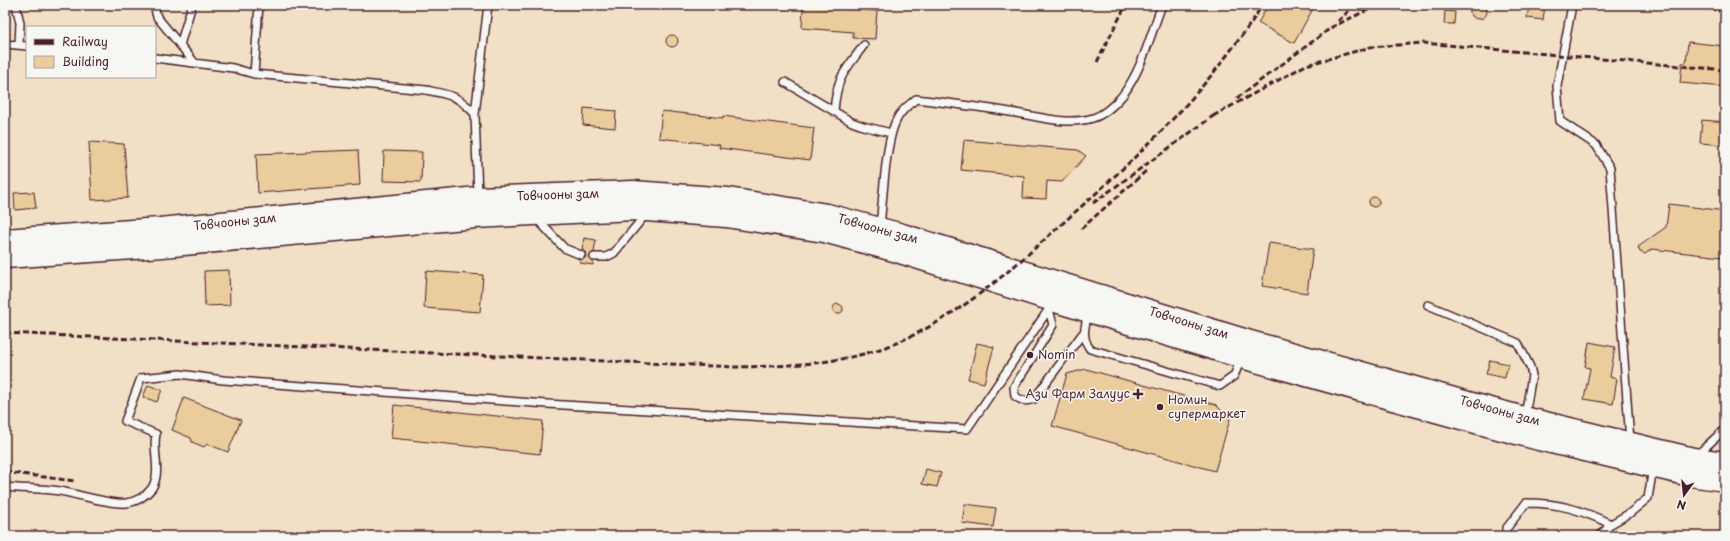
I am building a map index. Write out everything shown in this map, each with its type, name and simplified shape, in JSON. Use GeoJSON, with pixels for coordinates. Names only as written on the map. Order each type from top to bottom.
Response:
{"type":"FeatureCollection","features":[{"type":"Feature","properties":{"kind":"highway","name":"Товчооны зам"},"geometry":{"type":"LineString","coordinates":[[5,240],[160,229],[478,198],[633,192],[728,199],[827,215],[880,229],[1247,341],[1524,418],[1631,452],[1653,466],[1690,475],[1725,480]]}},
{"type":"Feature","properties":{"kind":"highway","name":"Товчооны зам"},"geometry":{"type":"LineString","coordinates":[[5,257],[162,246],[475,217],[633,209],[726,216],[824,231],[897,250],[1052,305],[1088,311],[1242,356],[1525,435],[1631,452],[1725,464]]}},
{"type":"Feature","properties":{"kind":"lane"},"geometry":{"type":"LineString","coordinates":[[16,5],[20,23],[19,44]]}},
{"type":"Feature","properties":{"kind":"lane"},"geometry":{"type":"LineString","coordinates":[[154,5],[157,18],[194,62]]}},
{"type":"Feature","properties":{"kind":"lane"},"geometry":{"type":"LineString","coordinates":[[180,45],[192,5]]}},
{"type":"Feature","properties":{"kind":"lane"},"geometry":{"type":"LineString","coordinates":[[254,74],[259,5]]}},
{"type":"Feature","properties":{"kind":"lane"},"geometry":{"type":"LineString","coordinates":[[478,198],[475,114],[488,5]]}},
{"type":"Feature","properties":{"kind":"lane"},"geometry":{"type":"LineString","coordinates":[[880,229],[891,133],[897,118],[906,106],[916,99],[1011,112],[1055,121],[1081,121],[1095,118],[1111,107],[1121,97],[1135,77],[1162,5]]}},
{"type":"Feature","properties":{"kind":"lane"},"geometry":{"type":"LineString","coordinates":[[1572,5],[1557,86],[1560,120],[1596,145],[1610,168],[1631,452]]}},
{"type":"Feature","properties":{"kind":"lane"},"geometry":{"type":"LineString","coordinates":[[5,44],[26,46]]}},
{"type":"Feature","properties":{"kind":"lane"},"geometry":{"type":"LineString","coordinates":[[834,111],[836,89],[840,77],[864,45]]}},
{"type":"Feature","properties":{"kind":"lane"},"geometry":{"type":"LineString","coordinates":[[156,58],[234,68],[254,74],[426,90],[453,96],[465,102],[475,114]]}},
{"type":"Feature","properties":{"kind":"lane"},"geometry":{"type":"LineString","coordinates":[[785,82],[863,126],[891,133]]}},
{"type":"Feature","properties":{"kind":"lane"},"geometry":{"type":"LineString","coordinates":[[594,257],[606,257],[614,253],[649,210]]}},
{"type":"Feature","properties":{"kind":"lane"},"geometry":{"type":"LineString","coordinates":[[533,214],[564,248],[581,255]]}},
{"type":"Feature","properties":{"kind":"lane"},"geometry":{"type":"LineString","coordinates":[[1052,305],[1053,325],[1014,387],[1015,396],[1019,399],[1029,401],[1034,399],[1083,333]]}},
{"type":"Feature","properties":{"kind":"lane"},"geometry":{"type":"LineString","coordinates":[[5,488],[58,491],[121,504],[136,501],[144,496],[152,488],[155,480],[157,466],[156,434],[125,421],[141,378],[180,374],[223,380],[547,404],[967,429],[1052,305]]}},
{"type":"Feature","properties":{"kind":"lane"},"geometry":{"type":"LineString","coordinates":[[1428,306],[1518,343],[1530,367],[1532,375],[1524,418]]}},
{"type":"Feature","properties":{"kind":"lane"},"geometry":{"type":"LineString","coordinates":[[1088,311],[1083,333],[1084,342],[1090,349],[1220,386],[1234,376],[1242,356]]}},
{"type":"Feature","properties":{"kind":"lane"},"geometry":{"type":"LineString","coordinates":[[1693,459],[1725,429]]}},
{"type":"Feature","properties":{"kind":"lane"},"geometry":{"type":"LineString","coordinates":[[1600,536],[1611,524],[1630,513],[1648,498],[1653,466]]}},
{"type":"Feature","properties":{"kind":"lane"},"geometry":{"type":"LineString","coordinates":[[1506,529],[1526,503],[1550,503],[1585,512],[1611,524]]}},
{"type":"Feature","properties":{"kind":"shaded area"},"geometry":{"type":"Polygon","coordinates":[[[5,5],[1725,5],[1725,536],[5,536],[5,5]]]}},
{"type":"Feature","properties":{"kind":"building"},"geometry":{"type":"Polygon","coordinates":[[[803,5],[877,11],[875,39],[853,38],[853,32],[802,28],[803,5]]]}},
{"type":"Feature","properties":{"kind":"building"},"geometry":{"type":"Polygon","coordinates":[[[1268,5],[1315,5],[1294,43],[1258,23],[1268,5]]]}},
{"type":"Feature","properties":{"kind":"building"},"geometry":{"type":"Polygon","coordinates":[[[1473,5],[1486,5],[1487,13],[1484,18],[1476,19],[1472,16],[1469,10],[1473,5]]]}},
{"type":"Feature","properties":{"kind":"building"},"geometry":{"type":"Polygon","coordinates":[[[1529,5],[1545,5],[1543,20],[1527,18],[1529,5]]]}},
{"type":"Feature","properties":{"kind":"building"},"geometry":{"type":"Polygon","coordinates":[[[1445,11],[1455,12],[1454,24],[1444,24],[1445,11]]]}},
{"type":"Feature","properties":{"kind":"building"},"geometry":{"type":"Polygon","coordinates":[[[674,35],[677,36],[677,46],[670,47],[667,46],[666,39],[667,36],[674,35]]]}},
{"type":"Feature","properties":{"kind":"building"},"geometry":{"type":"Polygon","coordinates":[[[1688,42],[1725,46],[1725,87],[1680,83],[1682,63],[1686,63],[1688,42]]]}},
{"type":"Feature","properties":{"kind":"building"},"geometry":{"type":"Polygon","coordinates":[[[584,108],[616,111],[615,128],[583,125],[584,108]]]}},
{"type":"Feature","properties":{"kind":"building"},"geometry":{"type":"Polygon","coordinates":[[[662,111],[723,118],[723,116],[814,128],[810,160],[719,148],[720,145],[659,138],[662,111]]]}},
{"type":"Feature","properties":{"kind":"building"},"geometry":{"type":"Polygon","coordinates":[[[1702,120],[1725,122],[1725,145],[1700,143],[1702,120]]]}},
{"type":"Feature","properties":{"kind":"building"},"geometry":{"type":"Polygon","coordinates":[[[964,140],[1078,150],[1086,156],[1062,182],[1047,181],[1046,199],[1023,198],[1024,176],[961,170],[964,140]]]}},
{"type":"Feature","properties":{"kind":"building"},"geometry":{"type":"Polygon","coordinates":[[[89,142],[124,144],[128,198],[92,200],[89,142]]]}},
{"type":"Feature","properties":{"kind":"building"},"geometry":{"type":"Polygon","coordinates":[[[358,150],[360,185],[258,193],[256,154],[358,150]]]}},
{"type":"Feature","properties":{"kind":"building"},"geometry":{"type":"Polygon","coordinates":[[[384,151],[422,152],[421,182],[383,181],[384,151]]]}},
{"type":"Feature","properties":{"kind":"building"},"geometry":{"type":"Polygon","coordinates":[[[34,192],[36,208],[15,210],[14,193],[34,192]]]}},
{"type":"Feature","properties":{"kind":"building"},"geometry":{"type":"Polygon","coordinates":[[[1372,197],[1376,197],[1378,198],[1378,206],[1372,207],[1369,204],[1369,200],[1372,197]]]}},
{"type":"Feature","properties":{"kind":"building"},"geometry":{"type":"Polygon","coordinates":[[[1669,204],[1725,211],[1722,257],[1652,249],[1645,254],[1640,252],[1638,247],[1666,227],[1669,204]]]}},
{"type":"Feature","properties":{"kind":"building"},"geometry":{"type":"Polygon","coordinates":[[[584,238],[596,240],[594,252],[589,257],[593,262],[593,265],[580,263],[580,260],[586,257],[585,252],[582,250],[584,238]]]}},
{"type":"Feature","properties":{"kind":"building"},"geometry":{"type":"Polygon","coordinates":[[[1269,243],[1313,249],[1307,293],[1262,286],[1269,243]]]}},
{"type":"Feature","properties":{"kind":"building"},"geometry":{"type":"Polygon","coordinates":[[[229,270],[230,305],[205,306],[204,271],[229,270]]]}},
{"type":"Feature","properties":{"kind":"building"},"geometry":{"type":"Polygon","coordinates":[[[426,271],[483,275],[480,312],[424,308],[426,271]]]}},
{"type":"Feature","properties":{"kind":"building"},"geometry":{"type":"Polygon","coordinates":[[[836,304],[840,304],[842,305],[842,313],[836,314],[833,311],[833,307],[836,304]]]}},
{"type":"Feature","properties":{"kind":"building"},"geometry":{"type":"Polygon","coordinates":[[[1589,342],[1615,347],[1610,377],[1617,379],[1613,404],[1584,399],[1590,368],[1585,367],[1589,342]]]}},
{"type":"Feature","properties":{"kind":"building"},"geometry":{"type":"Polygon","coordinates":[[[977,343],[994,347],[984,383],[968,379],[977,343]]]}},
{"type":"Feature","properties":{"kind":"building"},"geometry":{"type":"Polygon","coordinates":[[[1490,360],[1508,364],[1505,378],[1486,374],[1490,360]]]}},
{"type":"Feature","properties":{"kind":"building"},"geometry":{"type":"Polygon","coordinates":[[[1086,369],[1216,405],[1230,419],[1215,471],[1052,426],[1067,374],[1086,369]]]}},
{"type":"Feature","properties":{"kind":"building"},"geometry":{"type":"Polygon","coordinates":[[[148,385],[162,390],[157,402],[143,397],[148,385]]]}},
{"type":"Feature","properties":{"kind":"building"},"geometry":{"type":"Polygon","coordinates":[[[184,398],[241,420],[228,452],[207,444],[204,447],[192,442],[191,438],[172,430],[184,398]]]}},
{"type":"Feature","properties":{"kind":"building"},"geometry":{"type":"Polygon","coordinates":[[[394,405],[543,421],[540,454],[391,438],[394,405]]]}},
{"type":"Feature","properties":{"kind":"building"},"geometry":{"type":"Polygon","coordinates":[[[926,469],[941,473],[937,487],[922,484],[926,469]]]}},
{"type":"Feature","properties":{"kind":"building"},"geometry":{"type":"Polygon","coordinates":[[[965,504],[996,508],[993,527],[962,523],[965,504]]]}},
{"type":"Feature","properties":{"kind":"railway"},"geometry":{"type":"LineString","coordinates":[[1097,62],[1126,5]]}},
{"type":"Feature","properties":{"kind":"railway"},"geometry":{"type":"LineString","coordinates":[[5,333],[735,367],[778,366],[820,362],[862,354],[903,340],[950,315],[993,283],[1034,249],[1115,176],[1174,118],[1211,76],[1250,24],[1262,5]]}},
{"type":"Feature","properties":{"kind":"railway"},"geometry":{"type":"LineString","coordinates":[[1338,21],[1355,5]]}},
{"type":"Feature","properties":{"kind":"railway"},"geometry":{"type":"LineString","coordinates":[[1237,98],[1332,27],[1378,5]]}},
{"type":"Feature","properties":{"kind":"railway"},"geometry":{"type":"LineString","coordinates":[[1701,5],[1725,13]]}},
{"type":"Feature","properties":{"kind":"railway"},"geometry":{"type":"LineString","coordinates":[[1213,116],[1306,65],[1371,47],[1424,43],[1725,70]]}},
{"type":"Feature","properties":{"kind":"railway"},"geometry":{"type":"LineString","coordinates":[[1093,203],[1216,114]]}},
{"type":"Feature","properties":{"kind":"railway"},"geometry":{"type":"LineString","coordinates":[[1081,229],[1147,170]]}},
{"type":"Feature","properties":{"kind":"railway"},"geometry":{"type":"LineString","coordinates":[[5,472],[75,481]]}},
{"type":"Feature","properties":{"kind":"place","name":"Nomin"},"geometry":{"type":"Point","coordinates":[1030,355]}},
{"type":"Feature","properties":{"kind":"place","name":"Ази Фарм Залуус"},"geometry":{"type":"Point","coordinates":[1138,394]}},
{"type":"Feature","properties":{"kind":"place","name":"Номин супермаркет"},"geometry":{"type":"Point","coordinates":[1160,407]}}]}
